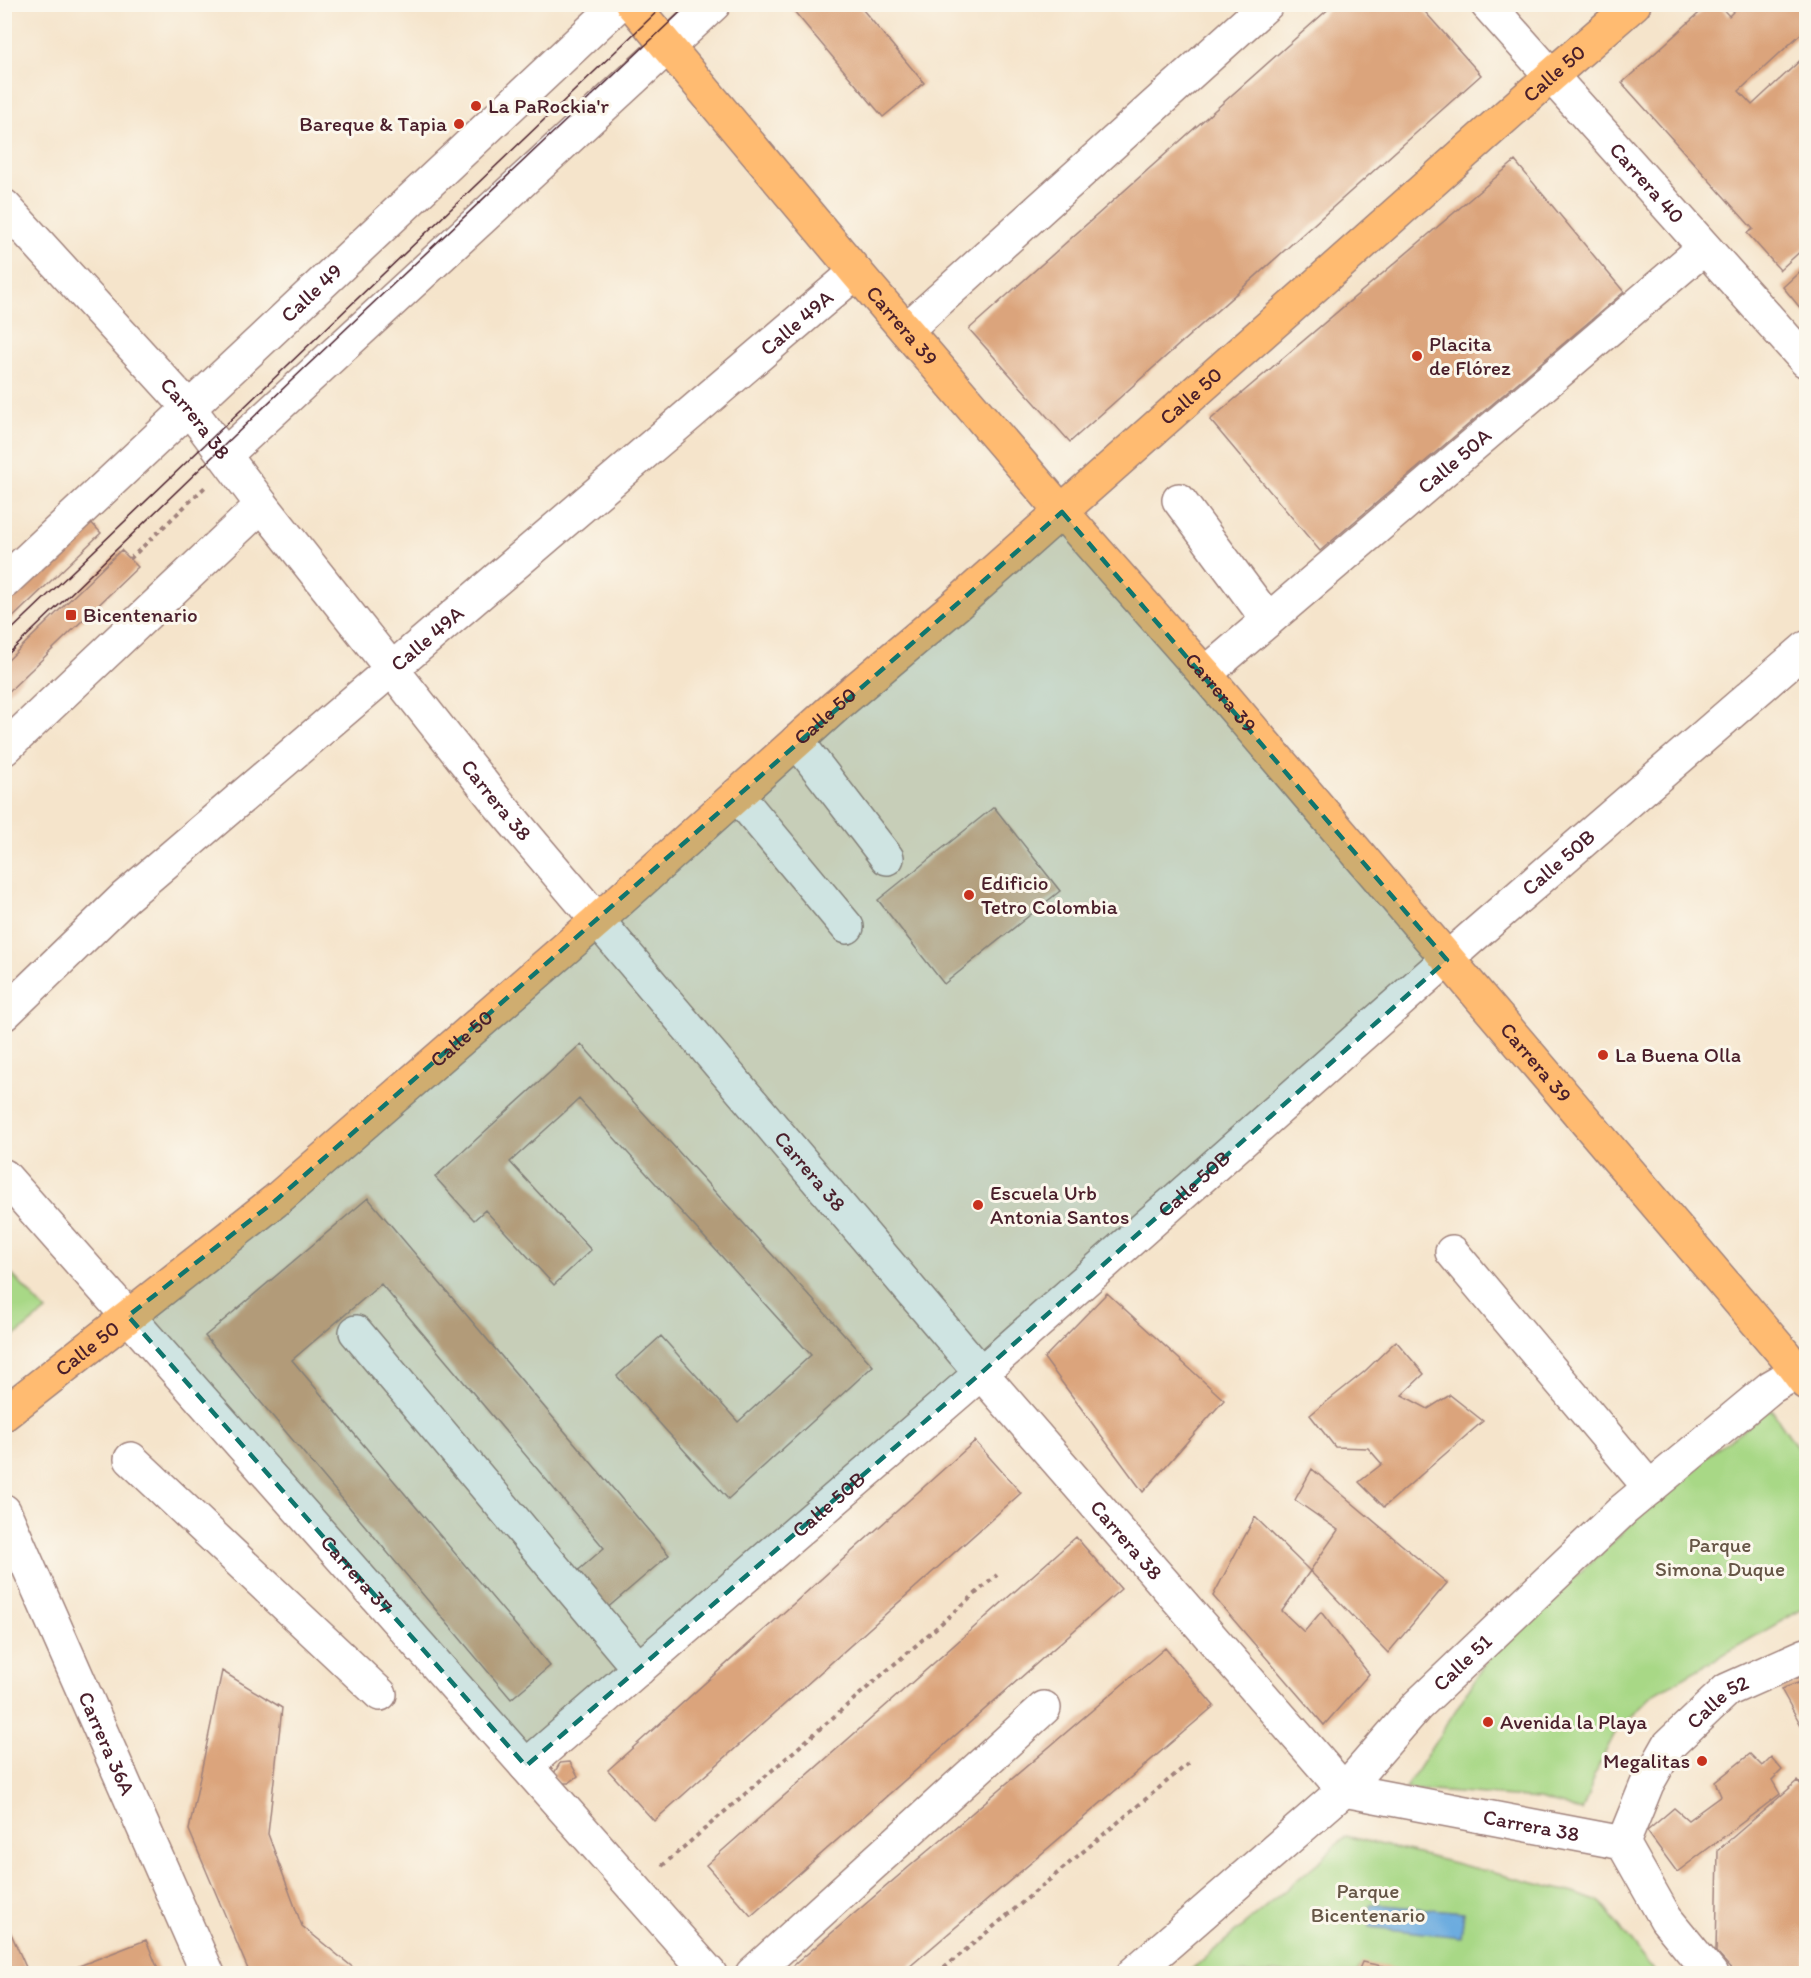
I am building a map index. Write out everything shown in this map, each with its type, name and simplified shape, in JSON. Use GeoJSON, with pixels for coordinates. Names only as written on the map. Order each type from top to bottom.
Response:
{"type":"FeatureCollection","features":[{"type":"Feature","properties":{"kind":"main road","name":"Carrera 39"},"geometry":{"type":"LineString","coordinates":[[632,4],[856,272],[1205,674],[1447,960],[1804,1374]]}},
{"type":"Feature","properties":{"kind":"main road","name":"Calle 50"},"geometry":{"type":"LineString","coordinates":[[4,1414],[275,1201],[597,920],[797,741],[1062,512],[1634,4]]}},
{"type":"Feature","properties":{"kind":"street","name":"Calle 49"},"geometry":{"type":"LineString","coordinates":[[4,582],[619,4]]}},
{"type":"Feature","properties":{"kind":"street"},"geometry":{"type":"LineString","coordinates":[[228,459],[714,4]]}},
{"type":"Feature","properties":{"kind":"street"},"geometry":{"type":"LineString","coordinates":[[906,330],[1267,4]]}},
{"type":"Feature","properties":{"kind":"street","name":"Carrera 40"},"geometry":{"type":"LineString","coordinates":[[1487,4],[1806,361]]}},
{"type":"Feature","properties":{"kind":"street","name":"Carrera 38"},"geometry":{"type":"LineString","coordinates":[[4,206],[189,408],[262,505],[496,802],[981,1373],[1344,1790],[1623,1843]]}},
{"type":"Feature","properties":{"kind":"street","name":"Calle 50A"},"geometry":{"type":"LineString","coordinates":[[1205,674],[1704,248]]}},
{"type":"Feature","properties":{"kind":"street","name":"Calle 49A"},"geometry":{"type":"LineString","coordinates":[[4,1014],[125,897],[856,272]]}},
{"type":"Feature","properties":{"kind":"street"},"geometry":{"type":"LineString","coordinates":[[1179,500],[1268,620]]}},
{"type":"Feature","properties":{"kind":"street"},"geometry":{"type":"LineString","coordinates":[[4,749],[262,505]]}},
{"type":"Feature","properties":{"kind":"street","name":"Calle 50B"},"geometry":{"type":"LineString","coordinates":[[526,1766],[981,1373],[1447,960],[1806,648]]}},
{"type":"Feature","properties":{"kind":"street"},"geometry":{"type":"LineString","coordinates":[[797,741],[887,858]]}},
{"type":"Feature","properties":{"kind":"street"},"geometry":{"type":"LineString","coordinates":[[737,795],[847,927]]}},
{"type":"Feature","properties":{"kind":"street","name":"Carrera 37"},"geometry":{"type":"LineString","coordinates":[[4,1176],[710,1974]]}},
{"type":"Feature","properties":{"kind":"street"},"geometry":{"type":"LineString","coordinates":[[1452,1251],[1650,1488]]}},
{"type":"Feature","properties":{"kind":"street"},"geometry":{"type":"LineString","coordinates":[[356,1332],[639,1669]]}},
{"type":"Feature","properties":{"kind":"street","name":"Calle 51"},"geometry":{"type":"LineString","coordinates":[[1133,1974],[1344,1790],[1417,1706],[1623,1510],[1771,1387],[1804,1374]]}},
{"type":"Feature","properties":{"kind":"street"},"geometry":{"type":"LineString","coordinates":[[131,1459],[380,1694]]}},
{"type":"Feature","properties":{"kind":"street","name":"Carrera 36A"},"geometry":{"type":"LineString","coordinates":[[4,1511],[208,1974]]}},
{"type":"Feature","properties":{"kind":"street","name":"Calle 52"},"geometry":{"type":"LineString","coordinates":[[1623,1843],[1647,1784],[1669,1746],[1727,1690],[1806,1655]]}},
{"type":"Feature","properties":{"kind":"street"},"geometry":{"type":"LineString","coordinates":[[752,1974],[1044,1708]]}},
{"type":"Feature","properties":{"kind":"street"},"geometry":{"type":"LineString","coordinates":[[1623,1843],[1666,1919],[1711,1974]]}},
{"type":"Feature","properties":{"kind":"path"},"geometry":{"type":"LineString","coordinates":[[130,559],[228,459]]}},
{"type":"Feature","properties":{"kind":"path"},"geometry":{"type":"LineString","coordinates":[[635,1889],[997,1575]]}},
{"type":"Feature","properties":{"kind":"path"},"geometry":{"type":"LineString","coordinates":[[937,1974],[1190,1762]]}},
{"type":"Feature","properties":{"kind":"highlighted area"},"geometry":{"type":"Polygon","coordinates":[[[1062,512],[1447,960],[981,1373],[526,1766],[128,1316],[275,1201],[1062,512]]]}},
{"type":"Feature","properties":{"kind":"green space"},"geometry":{"type":"Polygon","coordinates":[[[5,1267],[46,1311],[5,1344],[5,1267]]]}},
{"type":"Feature","properties":{"kind":"green space","name":"Parque Simona Duque"},"geometry":{"type":"Polygon","coordinates":[[[1771,1409],[1806,1460],[1806,1607],[1653,1695],[1615,1733],[1599,1765],[1582,1811],[1539,1799],[1405,1789],[1489,1658],[1692,1467],[1771,1409]]]}},
{"type":"Feature","properties":{"kind":"green space","name":"Parque Bicentenario"},"geometry":{"type":"Polygon","coordinates":[[[1346,1836],[1574,1893],[1601,1903],[1656,1973],[1418,1974],[1362,1963],[1357,1973],[1186,1974],[1346,1836]]]}},
{"type":"Feature","properties":{"kind":"water"},"geometry":{"type":"Polygon","coordinates":[[[1371,1904],[1464,1912],[1461,1937],[1369,1927],[1371,1904]]]}},
{"type":"Feature","properties":{"kind":"building"},"geometry":{"type":"Polygon","coordinates":[[[788,4],[858,4],[924,83],[883,117],[788,4]]]}},
{"type":"Feature","properties":{"kind":"building"},"geometry":{"type":"Polygon","coordinates":[[[1741,4],[1806,4],[1806,29],[1739,91],[1752,105],[1806,55],[1806,246],[1780,270],[1747,233],[1753,229],[1622,83],[1708,5],[1719,5],[1729,16],[1741,4]]]}},
{"type":"Feature","properties":{"kind":"building"},"geometry":{"type":"Polygon","coordinates":[[[1333,5],[1419,5],[1481,75],[1070,442],[969,329],[1333,5]]]}},
{"type":"Feature","properties":{"kind":"building","name":"Placita de Flórez"},"geometry":{"type":"Polygon","coordinates":[[[1515,161],[1624,292],[1320,551],[1210,420],[1515,161]]]}},
{"type":"Feature","properties":{"kind":"building"},"geometry":{"type":"Polygon","coordinates":[[[1806,266],[1806,315],[1783,287],[1806,266]]]}},
{"type":"Feature","properties":{"kind":"building","name":"Bicentenario"},"geometry":{"type":"Polygon","coordinates":[[[85,516],[101,533],[4,626],[4,594],[85,516]]]}},
{"type":"Feature","properties":{"kind":"building","name":"Bicentenario"},"geometry":{"type":"Polygon","coordinates":[[[121,550],[138,567],[4,696],[4,664],[121,550]]]}},
{"type":"Feature","properties":{"kind":"building","name":"Edificio Tetro Colombia"},"geometry":{"type":"Polygon","coordinates":[[[994,807],[1060,891],[944,984],[878,900],[994,807]]]}},
{"type":"Feature","properties":{"kind":"building"},"geometry":{"type":"Polygon","coordinates":[[[581,1044],[873,1366],[728,1499],[617,1376],[661,1336],[738,1422],[811,1355],[579,1099],[510,1162],[591,1250],[554,1285],[485,1210],[474,1220],[435,1177],[581,1044]]]}},
{"type":"Feature","properties":{"kind":"building"},"geometry":{"type":"Polygon","coordinates":[[[368,1198],[669,1555],[605,1610],[574,1574],[604,1548],[381,1284],[292,1360],[550,1666],[511,1699],[205,1336],[368,1198]]]}},
{"type":"Feature","properties":{"kind":"building"},"geometry":{"type":"Polygon","coordinates":[[[1107,1293],[1224,1400],[1143,1492],[1044,1358],[1107,1293]]]}},
{"type":"Feature","properties":{"kind":"building"},"geometry":{"type":"Polygon","coordinates":[[[1396,1341],[1424,1374],[1402,1395],[1428,1409],[1450,1395],[1483,1421],[1384,1507],[1359,1482],[1382,1464],[1368,1448],[1335,1447],[1310,1415],[1364,1372],[1396,1341]]]}},
{"type":"Feature","properties":{"kind":"building"},"geometry":{"type":"Polygon","coordinates":[[[975,1441],[1021,1493],[654,1821],[608,1770],[975,1441]]]}},
{"type":"Feature","properties":{"kind":"building"},"geometry":{"type":"Polygon","coordinates":[[[1312,1469],[1447,1583],[1388,1653],[1310,1571],[1338,1530],[1295,1500],[1312,1469]]]}},
{"type":"Feature","properties":{"kind":"building"},"geometry":{"type":"Polygon","coordinates":[[[1255,1517],[1310,1571],[1282,1611],[1304,1632],[1321,1612],[1369,1674],[1324,1725],[1213,1596],[1255,1517]]]}},
{"type":"Feature","properties":{"kind":"building"},"geometry":{"type":"Polygon","coordinates":[[[1076,1537],[1121,1589],[751,1916],[706,1865],[1076,1537]]]}},
{"type":"Feature","properties":{"kind":"building"},"geometry":{"type":"Polygon","coordinates":[[[1165,1648],[1214,1706],[901,1974],[800,1974],[793,1966],[1165,1648]]]}},
{"type":"Feature","properties":{"kind":"building"},"geometry":{"type":"Polygon","coordinates":[[[222,1671],[282,1708],[268,1834],[302,1926],[361,1974],[250,1974],[189,1830],[222,1671]]]}},
{"type":"Feature","properties":{"kind":"building"},"geometry":{"type":"Polygon","coordinates":[[[1806,1680],[1806,1734],[1781,1689],[1806,1680]]]}},
{"type":"Feature","properties":{"kind":"building"},"geometry":{"type":"Polygon","coordinates":[[[1750,1754],[1762,1766],[1771,1757],[1782,1770],[1772,1780],[1780,1794],[1677,1872],[1647,1831],[1674,1808],[1688,1820],[1721,1796],[1715,1782],[1750,1754]]]}},
{"type":"Feature","properties":{"kind":"building"},"geometry":{"type":"Polygon","coordinates":[[[570,1762],[578,1776],[569,1783],[560,1783],[553,1775],[560,1763],[570,1762]]]}},
{"type":"Feature","properties":{"kind":"building"},"geometry":{"type":"Polygon","coordinates":[[[1798,1781],[1806,1791],[1806,1974],[1736,1974],[1716,1952],[1718,1850],[1798,1781]]]}},
{"type":"Feature","properties":{"kind":"building"},"geometry":{"type":"Polygon","coordinates":[[[4,1918],[29,1974],[4,1974],[4,1918]]]}},
{"type":"Feature","properties":{"kind":"building"},"geometry":{"type":"Polygon","coordinates":[[[146,1940],[160,1974],[61,1974],[61,1973],[146,1940]]]}},
{"type":"Feature","properties":{"kind":"building"},"geometry":{"type":"Polygon","coordinates":[[[1362,1962],[1412,1972],[1412,1974],[1357,1974],[1362,1962]]]}},
{"type":"Feature","properties":{"kind":"tram line"},"geometry":{"type":"LineString","coordinates":[[4,637],[665,4]]}},
{"type":"Feature","properties":{"kind":"tram line"},"geometry":{"type":"LineString","coordinates":[[4,658],[293,379],[689,4]]}},
{"type":"Feature","properties":{"kind":"place","name":"La PaRockia'r"},"geometry":{"type":"Point","coordinates":[476,106]}},
{"type":"Feature","properties":{"kind":"place","name":"Bareque & Tapia"},"geometry":{"type":"Point","coordinates":[459,124]}},
{"type":"Feature","properties":{"kind":"place","name":"Placita de Flórez"},"geometry":{"type":"Point","coordinates":[1417,356]}},
{"type":"Feature","properties":{"kind":"place","name":"Bicentenario"},"geometry":{"type":"Point","coordinates":[71,615]}},
{"type":"Feature","properties":{"kind":"place","name":"Edificio Tetro Colombia"},"geometry":{"type":"Point","coordinates":[969,895]}},
{"type":"Feature","properties":{"kind":"place","name":"La Buena Olla"},"geometry":{"type":"Point","coordinates":[1603,1055]}},
{"type":"Feature","properties":{"kind":"place","name":"Escuela Urb Antonia Santos"},"geometry":{"type":"Point","coordinates":[978,1205]}},
{"type":"Feature","properties":{"kind":"place","name":"Avenida la Playa"},"geometry":{"type":"Point","coordinates":[1488,1722]}},
{"type":"Feature","properties":{"kind":"place","name":"Megalitas"},"geometry":{"type":"Point","coordinates":[1702,1761]}}]}
